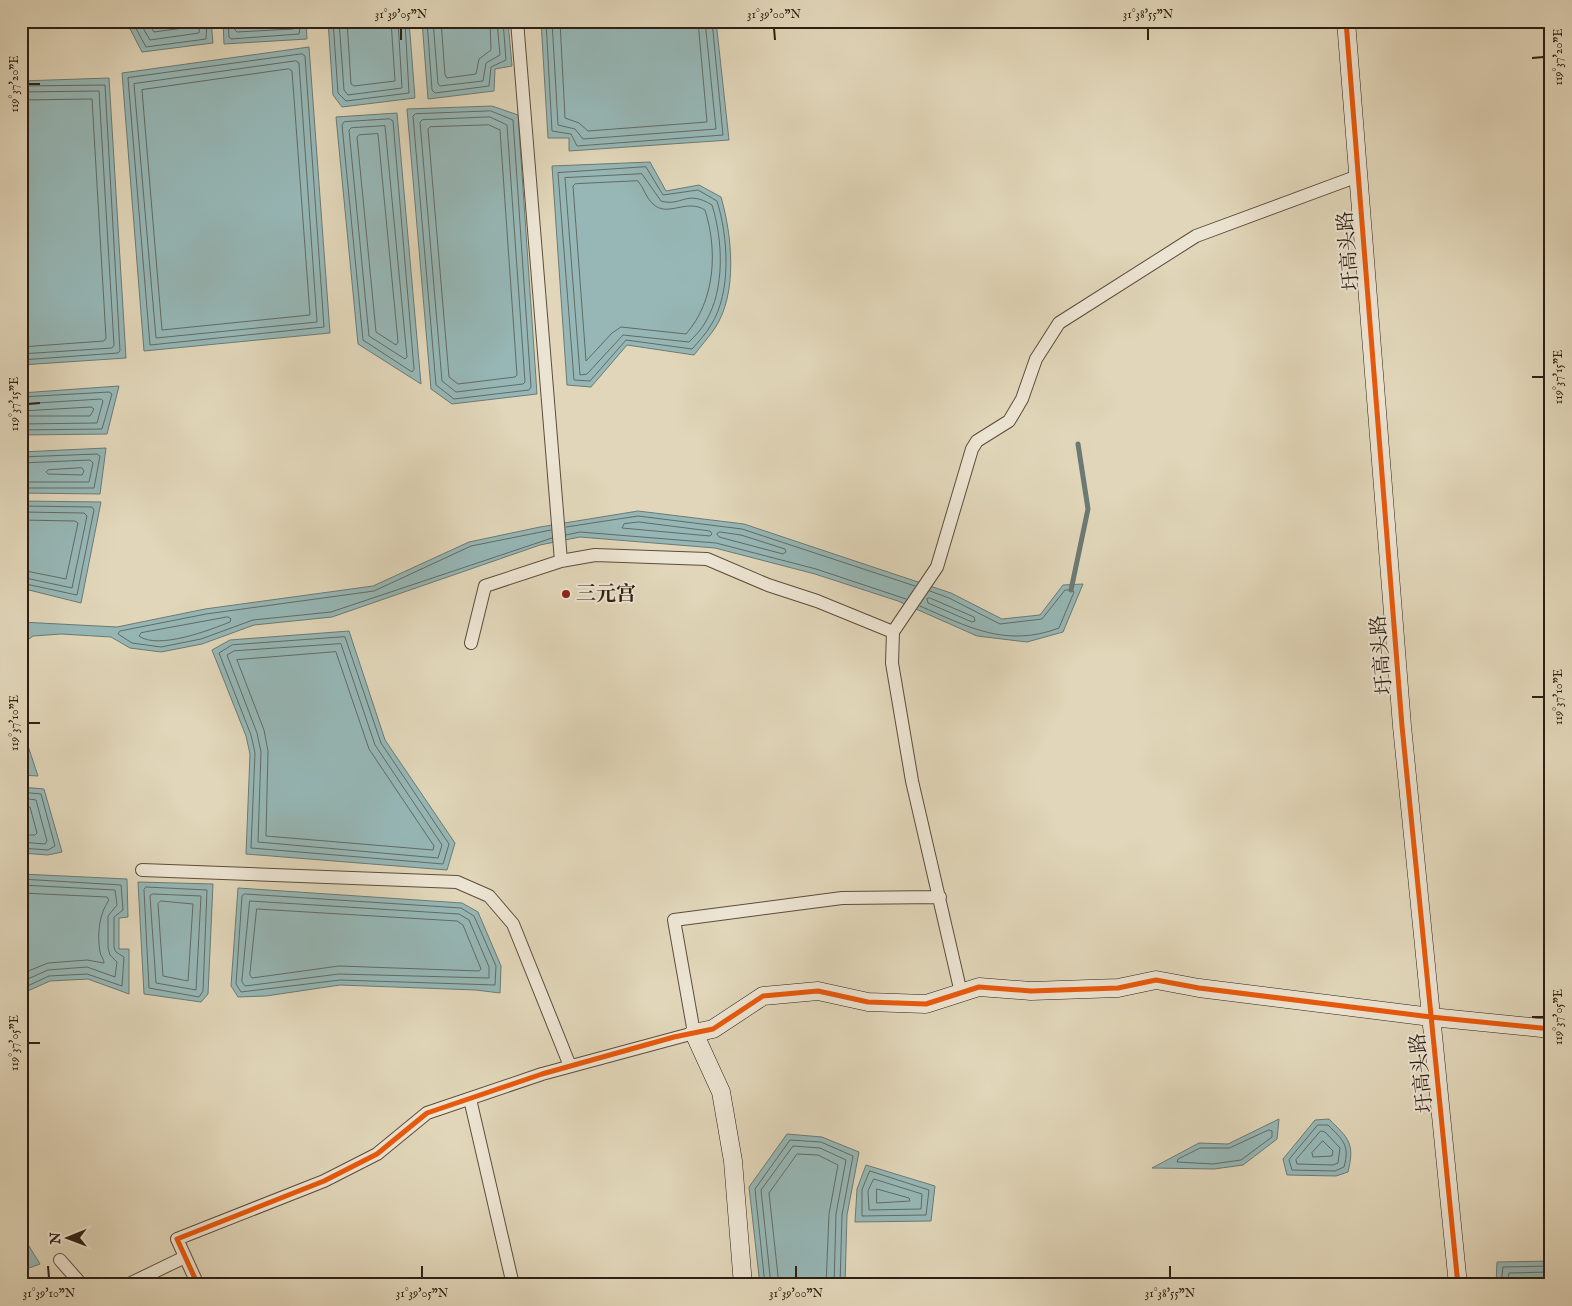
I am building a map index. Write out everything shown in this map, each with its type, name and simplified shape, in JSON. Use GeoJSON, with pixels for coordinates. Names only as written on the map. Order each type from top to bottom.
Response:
{"type":"FeatureCollection","features":[{"type":"Feature","properties":{"kind":"street"},"geometry":{"type":"LineString","coordinates":[[517,21],[561,561]]}},
{"type":"Feature","properties":{"kind":"street","name":"圩高头路"},"geometry":{"type":"LineString","coordinates":[[1346,21],[1402,726],[1458,1285]]}},
{"type":"Feature","properties":{"kind":"street"},"geometry":{"type":"LineString","coordinates":[[961,993],[912,781],[892,663],[893,632],[937,567],[972,449],[977,440],[1009,421],[1022,398],[1036,359],[1059,323],[1196,236],[1358,176]]}},
{"type":"Feature","properties":{"kind":"street"},"geometry":{"type":"LineString","coordinates":[[470,643],[485,586],[561,561],[595,555],[708,559],[768,585],[818,600],[893,632]]}},
{"type":"Feature","properties":{"kind":"street"},"geometry":{"type":"LineString","coordinates":[[142,870],[457,882],[489,896],[513,924],[570,1066]]}},
{"type":"Feature","properties":{"kind":"street"},"geometry":{"type":"LineString","coordinates":[[743,1285],[733,1161],[721,1092],[694,1033],[674,920],[842,898],[940,897]]}},
{"type":"Feature","properties":{"kind":"street"},"geometry":{"type":"LineString","coordinates":[[198,1285],[177,1240],[324,1181],[377,1154],[427,1113],[570,1066],[713,1029],[763,996],[818,991],[868,1002],[926,1004],[980,987],[1031,991],[1118,988],[1156,980],[1199,988],[1431,1017],[1551,1029]]}},
{"type":"Feature","properties":{"kind":"street"},"geometry":{"type":"LineString","coordinates":[[470,1098],[513,1285]]}},
{"type":"Feature","properties":{"kind":"street"},"geometry":{"type":"LineString","coordinates":[[127,1285],[185,1257]]}},
{"type":"Feature","properties":{"kind":"street"},"geometry":{"type":"LineString","coordinates":[[60,1260],[82,1285]]}},
{"type":"Feature","properties":{"kind":"water"},"geometry":{"type":"Polygon","coordinates":[[[126,21],[211,21],[213,43],[142,52],[126,21]]]}},
{"type":"Feature","properties":{"kind":"water"},"geometry":{"type":"Polygon","coordinates":[[[223,21],[306,21],[307,39],[224,44],[223,21]]]}},
{"type":"Feature","properties":{"kind":"water"},"geometry":{"type":"Polygon","coordinates":[[[328,21],[409,21],[415,98],[342,107],[333,95],[328,21]]]}},
{"type":"Feature","properties":{"kind":"water"},"geometry":{"type":"Polygon","coordinates":[[[422,21],[508,21],[512,66],[495,69],[494,91],[428,99],[422,21]]]}},
{"type":"Feature","properties":{"kind":"water"},"geometry":{"type":"Polygon","coordinates":[[[541,21],[716,21],[729,140],[569,151],[569,138],[548,138],[541,21]]]}},
{"type":"Feature","properties":{"kind":"water"},"geometry":{"type":"Polygon","coordinates":[[[309,47],[330,333],[144,351],[122,73],[309,47]]]}},
{"type":"Feature","properties":{"kind":"water"},"geometry":{"type":"Polygon","coordinates":[[[109,78],[126,358],[21,365],[21,81],[109,78]]]}},
{"type":"Feature","properties":{"kind":"water"},"geometry":{"type":"Polygon","coordinates":[[[492,106],[518,115],[537,394],[452,404],[431,389],[407,109],[492,106]]]}},
{"type":"Feature","properties":{"kind":"water"},"geometry":{"type":"Polygon","coordinates":[[[397,113],[421,384],[358,344],[336,117],[397,113]]]}},
{"type":"Feature","properties":{"kind":"water"},"geometry":{"type":"Polygon","coordinates":[[[650,162],[666,191],[699,185],[721,197],[728,229],[731,264],[727,298],[722,314],[715,328],[694,355],[627,345],[591,387],[567,385],[552,166],[650,162]]]}},
{"type":"Feature","properties":{"kind":"water"},"geometry":{"type":"Polygon","coordinates":[[[119,386],[107,434],[21,435],[21,393],[119,386]]]}},
{"type":"Feature","properties":{"kind":"water"},"geometry":{"type":"Polygon","coordinates":[[[106,448],[100,494],[21,493],[21,452],[106,448]]]}},
{"type":"Feature","properties":{"kind":"water"},"geometry":{"type":"Polygon","coordinates":[[[21,501],[101,502],[81,603],[21,588],[21,501]]]}},
{"type":"Feature","properties":{"kind":"water"},"geometry":{"type":"Polygon","coordinates":[[[638,511],[744,524],[951,593],[1002,619],[1040,615],[1063,585],[1083,584],[1063,632],[1027,642],[977,636],[898,601],[815,574],[715,548],[580,537],[540,545],[332,617],[254,625],[202,644],[161,652],[130,648],[111,637],[61,634],[33,636],[21,645],[21,622],[117,627],[205,609],[373,586],[469,542],[540,527],[638,511]]]}},
{"type":"Feature","properties":{"kind":"water"},"geometry":{"type":"Polygon","coordinates":[[[349,631],[385,740],[455,843],[447,870],[246,854],[250,754],[246,736],[212,650],[230,640],[349,631]]]}},
{"type":"Feature","properties":{"kind":"water"},"geometry":{"type":"Polygon","coordinates":[[[21,725],[38,776],[21,775],[21,725]]]}},
{"type":"Feature","properties":{"kind":"water"},"geometry":{"type":"Polygon","coordinates":[[[21,787],[44,789],[62,852],[48,855],[21,853],[21,787]]]}},
{"type":"Feature","properties":{"kind":"water"},"geometry":{"type":"Polygon","coordinates":[[[21,874],[127,879],[128,917],[119,918],[119,949],[129,949],[129,994],[88,979],[50,981],[21,994],[21,874]]]}},
{"type":"Feature","properties":{"kind":"water"},"geometry":{"type":"Polygon","coordinates":[[[138,882],[213,884],[208,994],[201,1002],[144,994],[138,882]]]}},
{"type":"Feature","properties":{"kind":"water"},"geometry":{"type":"Polygon","coordinates":[[[238,888],[462,903],[478,912],[501,966],[500,993],[476,990],[340,985],[266,996],[238,997],[231,986],[238,888]]]}},
{"type":"Feature","properties":{"kind":"water"},"geometry":{"type":"Polygon","coordinates":[[[1279,1119],[1277,1139],[1243,1165],[1214,1169],[1152,1168],[1199,1143],[1228,1144],[1279,1119]]]}},
{"type":"Feature","properties":{"kind":"water"},"geometry":{"type":"Polygon","coordinates":[[[1329,1119],[1349,1142],[1351,1154],[1348,1172],[1336,1176],[1287,1175],[1283,1159],[1315,1120],[1329,1119]]]}},
{"type":"Feature","properties":{"kind":"water"},"geometry":{"type":"Polygon","coordinates":[[[787,1134],[822,1137],[859,1152],[847,1215],[845,1285],[760,1285],[749,1187],[787,1134]]]}},
{"type":"Feature","properties":{"kind":"water"},"geometry":{"type":"Polygon","coordinates":[[[866,1165],[935,1186],[931,1221],[855,1222],[857,1189],[866,1165]]]}},
{"type":"Feature","properties":{"kind":"water"},"geometry":{"type":"Polygon","coordinates":[[[21,1233],[40,1264],[21,1271],[21,1233]]]}},
{"type":"Feature","properties":{"kind":"water"},"geometry":{"type":"Polygon","coordinates":[[[1551,1261],[1551,1285],[1496,1285],[1497,1262],[1551,1261]]]}},
{"type":"Feature","properties":{"kind":"waterway"},"geometry":{"type":"LineString","coordinates":[[1071,590],[1088,509],[1078,444]]}},
{"type":"Feature","properties":{"kind":"cycle path"},"geometry":{"type":"LineString","coordinates":[[1346,21],[1402,726],[1458,1285]]}},
{"type":"Feature","properties":{"kind":"cycle path"},"geometry":{"type":"LineString","coordinates":[[198,1285],[177,1239],[324,1181],[377,1154],[427,1113],[542,1074],[674,1037],[713,1029],[763,996],[818,991],[868,1002],[926,1004],[979,987],[1031,991],[1118,988],[1156,980],[1199,988],[1431,1017],[1551,1029]]}},
{"type":"Feature","properties":{"kind":"place","name":"三元宫"},"geometry":{"type":"Point","coordinates":[566,594]}}]}
